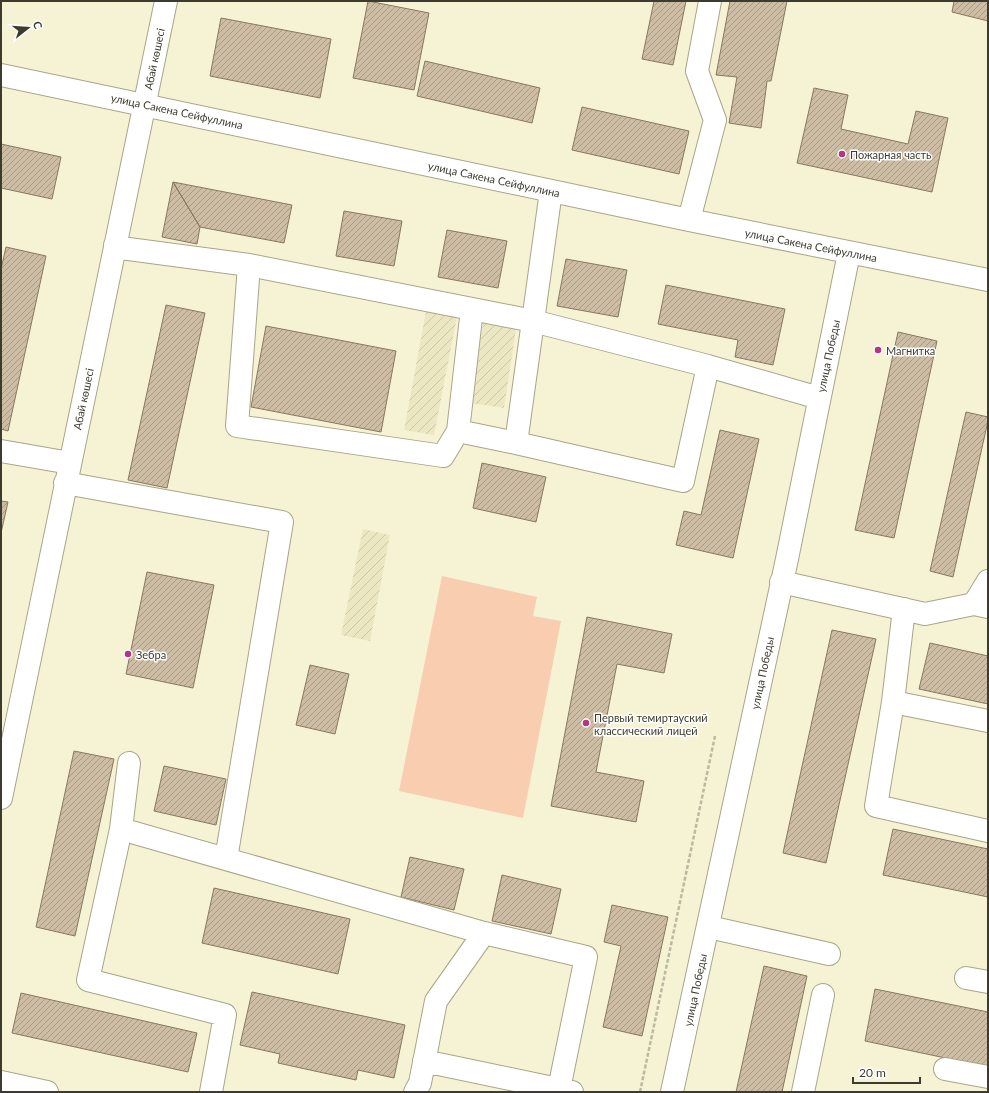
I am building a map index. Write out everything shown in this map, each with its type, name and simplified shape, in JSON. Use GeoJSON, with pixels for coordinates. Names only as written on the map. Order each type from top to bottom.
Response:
{"type":"FeatureCollection","features":[{"type":"Feature","properties":{"kind":"street","name":"Абай көшесі"},"geometry":{"type":"LineString","coordinates":[[1,798],[8,719],[68,473],[166,1]]}},
{"type":"Feature","properties":{"kind":"street"},"geometry":{"type":"LineString","coordinates":[[689,220],[715,120],[697,71],[710,1]]}},
{"type":"Feature","properties":{"kind":"street","name":"улица Сакена Сейфуллина"},"geometry":{"type":"LineString","coordinates":[[1,75],[145,104],[689,220],[988,280]]}},
{"type":"Feature","properties":{"kind":"street"},"geometry":{"type":"LineString","coordinates":[[516,443],[551,191]]}},
{"type":"Feature","properties":{"kind":"street"},"geometry":{"type":"LineString","coordinates":[[115,245],[121,248],[249,265],[533,321],[708,366],[819,398]]}},
{"type":"Feature","properties":{"kind":"street","name":"улица Победы"},"geometry":{"type":"LineString","coordinates":[[672,1092],[781,582],[849,253]]}},
{"type":"Feature","properties":{"kind":"street"},"geometry":{"type":"LineString","coordinates":[[249,265],[238,426],[443,456],[458,431],[472,309]]}},
{"type":"Feature","properties":{"kind":"street"},"geometry":{"type":"LineString","coordinates":[[458,431],[683,481],[708,366]]}},
{"type":"Feature","properties":{"kind":"street"},"geometry":{"type":"LineString","coordinates":[[1,450],[68,473],[282,522],[226,859]]}},
{"type":"Feature","properties":{"kind":"street"},"geometry":{"type":"LineString","coordinates":[[781,582],[925,614],[981,606],[988,581]]}},
{"type":"Feature","properties":{"kind":"street"},"geometry":{"type":"LineString","coordinates":[[904,609],[893,702],[876,806],[988,832]]}},
{"type":"Feature","properties":{"kind":"street"},"geometry":{"type":"LineString","coordinates":[[893,702],[988,721]]}},
{"type":"Feature","properties":{"kind":"street"},"geometry":{"type":"LineString","coordinates":[[129,763],[121,829],[88,980],[225,1015],[211,1092]]}},
{"type":"Feature","properties":{"kind":"street"},"geometry":{"type":"LineString","coordinates":[[121,829],[484,933],[586,957],[566,1090],[424,1061]]}},
{"type":"Feature","properties":{"kind":"street"},"geometry":{"type":"LineString","coordinates":[[708,927],[829,954]]}},
{"type":"Feature","properties":{"kind":"street"},"geometry":{"type":"LineString","coordinates":[[415,1092],[420,1083],[436,1001],[484,933]]}},
{"type":"Feature","properties":{"kind":"street"},"geometry":{"type":"LineString","coordinates":[[966,978],[988,982]]}},
{"type":"Feature","properties":{"kind":"street"},"geometry":{"type":"LineString","coordinates":[[803,1092],[823,995]]}},
{"type":"Feature","properties":{"kind":"street"},"geometry":{"type":"LineString","coordinates":[[945,1069],[988,1077]]}},
{"type":"Feature","properties":{"kind":"street"},"geometry":{"type":"LineString","coordinates":[[1,1082],[47,1092]]}},
{"type":"Feature","properties":{"kind":"path"},"geometry":{"type":"LineString","coordinates":[[640,1092],[715,736]]}},
{"type":"Feature","properties":{"kind":"shaded area"},"geometry":{"type":"Polygon","coordinates":[[[427,306],[458,312],[434,435],[404,430],[427,306]]]}},
{"type":"Feature","properties":{"kind":"shaded area"},"geometry":{"type":"Polygon","coordinates":[[[484,318],[517,323],[504,408],[470,403],[484,318]]]}},
{"type":"Feature","properties":{"kind":"shaded area"},"geometry":{"type":"Polygon","coordinates":[[[363,529],[390,535],[370,641],[341,635],[363,529]]]}},
{"type":"Feature","properties":{"kind":"shaded area"},"geometry":{"type":"Polygon","coordinates":[[[442,576],[537,597],[533,616],[561,621],[523,818],[399,791],[442,576]]]}},
{"type":"Feature","properties":{"kind":"building"},"geometry":{"type":"Polygon","coordinates":[[[368,1],[429,13],[414,90],[353,78],[368,1]]]}},
{"type":"Feature","properties":{"kind":"building"},"geometry":{"type":"Polygon","coordinates":[[[654,1],[686,1],[673,65],[642,59],[654,1]]]}},
{"type":"Feature","properties":{"kind":"building"},"geometry":{"type":"Polygon","coordinates":[[[730,1],[787,1],[771,81],[767,81],[761,128],[729,123],[737,77],[716,75],[730,1]]]}},
{"type":"Feature","properties":{"kind":"building"},"geometry":{"type":"Polygon","coordinates":[[[954,1],[988,1],[988,21],[952,12],[954,1]]]}},
{"type":"Feature","properties":{"kind":"building"},"geometry":{"type":"Polygon","coordinates":[[[221,18],[331,39],[320,98],[210,76],[221,18]]]}},
{"type":"Feature","properties":{"kind":"building"},"geometry":{"type":"Polygon","coordinates":[[[425,61],[540,88],[532,123],[417,96],[425,61]]]}},
{"type":"Feature","properties":{"kind":"building"},"geometry":{"type":"Polygon","coordinates":[[[814,88],[848,95],[841,129],[908,144],[916,111],[948,118],[932,192],[797,163],[814,88]]]}},
{"type":"Feature","properties":{"kind":"building"},"geometry":{"type":"Polygon","coordinates":[[[582,107],[689,131],[679,174],[572,150],[582,107]]]}},
{"type":"Feature","properties":{"kind":"building"},"geometry":{"type":"Polygon","coordinates":[[[1,144],[61,157],[52,199],[1,188],[1,144]]]}},
{"type":"Feature","properties":{"kind":"building"},"geometry":{"type":"Polygon","coordinates":[[[173,182],[200,227],[197,244],[162,237],[173,182]]]}},
{"type":"Feature","properties":{"kind":"building"},"geometry":{"type":"Polygon","coordinates":[[[173,182],[292,205],[284,243],[200,227],[173,182]]]}},
{"type":"Feature","properties":{"kind":"building"},"geometry":{"type":"Polygon","coordinates":[[[344,211],[402,221],[394,266],[336,256],[344,211]]]}},
{"type":"Feature","properties":{"kind":"building"},"geometry":{"type":"Polygon","coordinates":[[[447,230],[507,241],[498,288],[438,277],[447,230]]]}},
{"type":"Feature","properties":{"kind":"building"},"geometry":{"type":"Polygon","coordinates":[[[6,247],[46,256],[8,431],[1,429],[1,269],[6,247]]]}},
{"type":"Feature","properties":{"kind":"building"},"geometry":{"type":"Polygon","coordinates":[[[566,259],[627,270],[618,317],[557,306],[566,259]]]}},
{"type":"Feature","properties":{"kind":"building"},"geometry":{"type":"Polygon","coordinates":[[[666,285],[785,309],[773,365],[735,357],[738,340],[658,324],[666,285]]]}},
{"type":"Feature","properties":{"kind":"building"},"geometry":{"type":"Polygon","coordinates":[[[166,305],[205,313],[167,488],[128,480],[166,305]]]}},
{"type":"Feature","properties":{"kind":"building"},"geometry":{"type":"Polygon","coordinates":[[[266,326],[396,351],[381,432],[251,407],[266,326]]]}},
{"type":"Feature","properties":{"kind":"building"},"geometry":{"type":"Polygon","coordinates":[[[898,332],[937,341],[894,538],[855,530],[898,332]]]}},
{"type":"Feature","properties":{"kind":"building"},"geometry":{"type":"Polygon","coordinates":[[[966,412],[988,417],[988,421],[953,577],[930,571],[966,412]]]}},
{"type":"Feature","properties":{"kind":"building"},"geometry":{"type":"Polygon","coordinates":[[[720,430],[759,439],[733,558],[676,545],[684,511],[701,515],[720,430]]]}},
{"type":"Feature","properties":{"kind":"building"},"geometry":{"type":"Polygon","coordinates":[[[482,463],[546,477],[536,522],[473,508],[482,463]]]}},
{"type":"Feature","properties":{"kind":"building"},"geometry":{"type":"Polygon","coordinates":[[[1,501],[8,502],[1,533],[1,501]]]}},
{"type":"Feature","properties":{"kind":"building"},"geometry":{"type":"Polygon","coordinates":[[[147,572],[214,585],[193,688],[126,674],[147,572]]]}},
{"type":"Feature","properties":{"kind":"building","name":"Первый темиртауский классический лицей"},"geometry":{"type":"Polygon","coordinates":[[[587,617],[672,634],[664,673],[617,664],[596,772],[644,781],[636,822],[551,806],[587,617]]]}},
{"type":"Feature","properties":{"kind":"building"},"geometry":{"type":"Polygon","coordinates":[[[832,630],[876,639],[826,863],[783,853],[832,630]]]}},
{"type":"Feature","properties":{"kind":"building"},"geometry":{"type":"Polygon","coordinates":[[[930,643],[988,656],[988,704],[919,689],[930,643]]]}},
{"type":"Feature","properties":{"kind":"building"},"geometry":{"type":"Polygon","coordinates":[[[310,665],[349,674],[335,734],[296,725],[310,665]]]}},
{"type":"Feature","properties":{"kind":"building"},"geometry":{"type":"Polygon","coordinates":[[[74,751],[114,759],[75,936],[36,927],[74,751]]]}},
{"type":"Feature","properties":{"kind":"building"},"geometry":{"type":"Polygon","coordinates":[[[164,766],[226,779],[216,825],[154,811],[164,766]]]}},
{"type":"Feature","properties":{"kind":"building"},"geometry":{"type":"Polygon","coordinates":[[[893,829],[988,849],[988,897],[883,875],[893,829]]]}},
{"type":"Feature","properties":{"kind":"building"},"geometry":{"type":"Polygon","coordinates":[[[410,857],[464,869],[454,910],[401,897],[410,857]]]}},
{"type":"Feature","properties":{"kind":"building"},"geometry":{"type":"Polygon","coordinates":[[[502,875],[561,889],[551,934],[492,921],[502,875]]]}},
{"type":"Feature","properties":{"kind":"building"},"geometry":{"type":"Polygon","coordinates":[[[214,888],[350,919],[338,974],[202,943],[214,888]]]}},
{"type":"Feature","properties":{"kind":"building"},"geometry":{"type":"Polygon","coordinates":[[[612,905],[668,917],[642,1036],[603,1027],[621,946],[604,942],[612,905]]]}},
{"type":"Feature","properties":{"kind":"building"},"geometry":{"type":"Polygon","coordinates":[[[764,966],[807,976],[782,1092],[736,1092],[764,966]]]}},
{"type":"Feature","properties":{"kind":"building"},"geometry":{"type":"Polygon","coordinates":[[[875,989],[988,1012],[988,1067],[865,1041],[875,989]]]}},
{"type":"Feature","properties":{"kind":"building"},"geometry":{"type":"Polygon","coordinates":[[[252,992],[405,1025],[394,1078],[358,1070],[356,1080],[278,1063],[280,1054],[240,1045],[252,992]]]}},
{"type":"Feature","properties":{"kind":"building"},"geometry":{"type":"Polygon","coordinates":[[[21,993],[197,1033],[188,1072],[12,1033],[21,993]]]}},
{"type":"Feature","properties":{"kind":"place","name":"Пожарная часть"},"geometry":{"type":"Point","coordinates":[842,154]}},
{"type":"Feature","properties":{"kind":"place","name":"Магнитка"},"geometry":{"type":"Point","coordinates":[878,350]}},
{"type":"Feature","properties":{"kind":"place","name":"Зебра"},"geometry":{"type":"Point","coordinates":[128,654]}},
{"type":"Feature","properties":{"kind":"place","name":"Первый темиртауский классический лицей"},"geometry":{"type":"Point","coordinates":[586,723]}}]}
